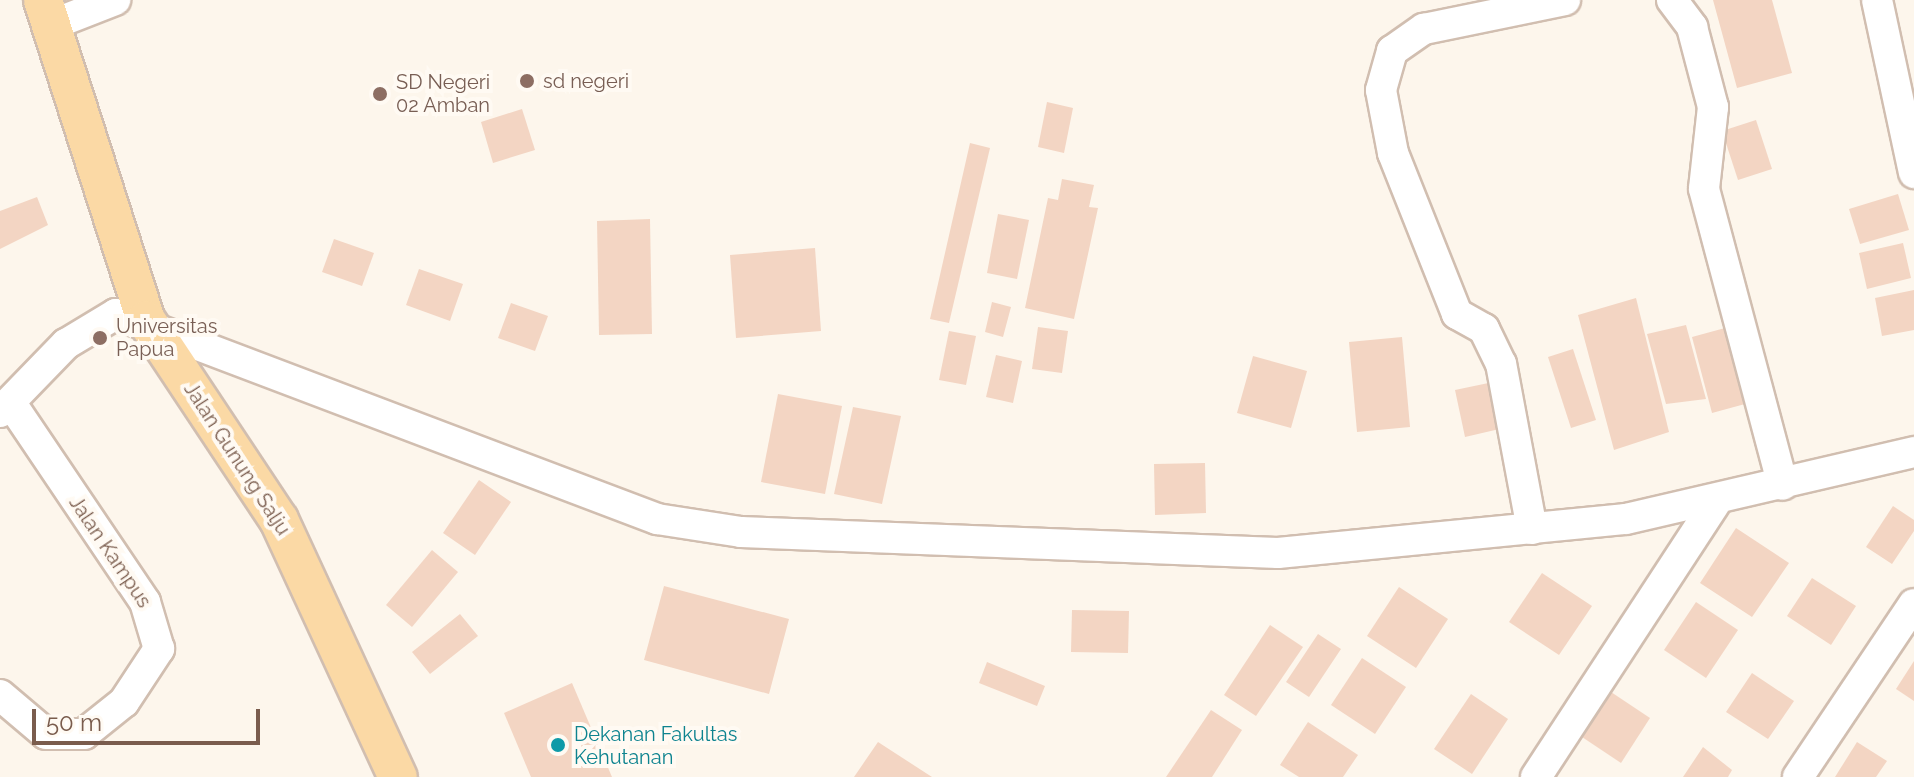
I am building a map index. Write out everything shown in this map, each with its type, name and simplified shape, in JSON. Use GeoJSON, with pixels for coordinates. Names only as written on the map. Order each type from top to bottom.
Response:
{"type":"FeatureCollection","features":[{"type":"Feature","properties":{"kind":"main road","name":"Jalan Gunung Salju"},"geometry":{"type":"LineString","coordinates":[[47,12],[146,320],[279,520],[398,777]]}},
{"type":"Feature","properties":{"kind":"street"},"geometry":{"type":"LineString","coordinates":[[47,12],[115,0]]}},
{"type":"Feature","properties":{"kind":"street"},"geometry":{"type":"LineString","coordinates":[[1532,529],[1501,364],[1484,329],[1457,314],[1393,153],[1381,90],[1383,68],[1405,38],[1565,0]]}},
{"type":"Feature","properties":{"kind":"street"},"geometry":{"type":"LineString","coordinates":[[1672,0],[1692,27],[1713,107],[1704,189],[1783,485]]}},
{"type":"Feature","properties":{"kind":"street"},"geometry":{"type":"LineString","coordinates":[[1877,0],[1914,173]]}},
{"type":"Feature","properties":{"kind":"street"},"geometry":{"type":"LineString","coordinates":[[5,407],[96,325],[116,314],[146,320],[581,495],[713,528],[1278,553],[1532,529],[1715,503],[1914,452]]}},
{"type":"Feature","properties":{"kind":"street","name":"Jalan Kampus"},"geometry":{"type":"LineString","coordinates":[[0,695],[46,734],[84,734],[124,702],[159,649],[145,602],[5,407]]}},
{"type":"Feature","properties":{"kind":"street"},"geometry":{"type":"LineString","coordinates":[[1536,777],[1715,503]]}},
{"type":"Feature","properties":{"kind":"street"},"geometry":{"type":"LineString","coordinates":[[1798,777],[1914,604]]}},
{"type":"Feature","properties":{"kind":"building"},"geometry":{"type":"Polygon","coordinates":[[[1713,0],[1772,0],[1792,73],[1737,88],[1713,0]]]}},
{"type":"Feature","properties":{"kind":"building"},"geometry":{"type":"Polygon","coordinates":[[[1047,102],[1073,108],[1064,153],[1038,147],[1047,102]]]}},
{"type":"Feature","properties":{"kind":"building"},"geometry":{"type":"Polygon","coordinates":[[[522,109],[535,150],[493,163],[481,122],[522,109]]]}},
{"type":"Feature","properties":{"kind":"building"},"geometry":{"type":"Polygon","coordinates":[[[1756,120],[1772,169],[1738,180],[1722,131],[1756,120]]]}},
{"type":"Feature","properties":{"kind":"building"},"geometry":{"type":"Polygon","coordinates":[[[970,143],[990,148],[949,323],[930,319],[970,143]]]}},
{"type":"Feature","properties":{"kind":"building"},"geometry":{"type":"Polygon","coordinates":[[[1062,179],[1094,185],[1089,207],[1098,208],[1074,319],[1025,308],[1048,198],[1058,200],[1062,179]]]}},
{"type":"Feature","properties":{"kind":"building"},"geometry":{"type":"Polygon","coordinates":[[[1898,194],[1909,230],[1860,244],[1849,209],[1898,194]]]}},
{"type":"Feature","properties":{"kind":"building"},"geometry":{"type":"Polygon","coordinates":[[[37,197],[48,225],[0,249],[0,211],[37,197]]]}},
{"type":"Feature","properties":{"kind":"building"},"geometry":{"type":"Polygon","coordinates":[[[998,214],[1029,220],[1017,279],[987,273],[998,214]]]}},
{"type":"Feature","properties":{"kind":"building"},"geometry":{"type":"Polygon","coordinates":[[[650,219],[652,334],[599,335],[597,221],[650,219]]]}},
{"type":"Feature","properties":{"kind":"building"},"geometry":{"type":"Polygon","coordinates":[[[334,239],[374,253],[362,286],[322,272],[334,239]]]}},
{"type":"Feature","properties":{"kind":"building"},"geometry":{"type":"Polygon","coordinates":[[[1903,243],[1911,278],[1867,289],[1859,253],[1903,243]]]}},
{"type":"Feature","properties":{"kind":"building"},"geometry":{"type":"Polygon","coordinates":[[[815,248],[821,331],[736,338],[730,255],[815,248]]]}},
{"type":"Feature","properties":{"kind":"building"},"geometry":{"type":"Polygon","coordinates":[[[419,269],[463,284],[450,321],[406,305],[419,269]]]}},
{"type":"Feature","properties":{"kind":"building"},"geometry":{"type":"Polygon","coordinates":[[[1914,290],[1914,330],[1882,336],[1875,298],[1914,290]]]}},
{"type":"Feature","properties":{"kind":"building"},"geometry":{"type":"Polygon","coordinates":[[[1636,298],[1669,432],[1614,450],[1578,315],[1636,298]]]}},
{"type":"Feature","properties":{"kind":"building"},"geometry":{"type":"Polygon","coordinates":[[[992,302],[1011,307],[1003,337],[985,332],[992,302]]]}},
{"type":"Feature","properties":{"kind":"building"},"geometry":{"type":"Polygon","coordinates":[[[511,303],[548,316],[535,351],[498,338],[511,303]]]}},
{"type":"Feature","properties":{"kind":"building"},"geometry":{"type":"Polygon","coordinates":[[[1686,325],[1706,399],[1666,404],[1647,334],[1686,325]]]}},
{"type":"Feature","properties":{"kind":"building"},"geometry":{"type":"Polygon","coordinates":[[[1736,325],[1756,401],[1712,413],[1692,337],[1736,325]]]}},
{"type":"Feature","properties":{"kind":"building"},"geometry":{"type":"Polygon","coordinates":[[[1038,327],[1068,331],[1062,373],[1032,369],[1038,327]]]}},
{"type":"Feature","properties":{"kind":"building"},"geometry":{"type":"Polygon","coordinates":[[[949,331],[976,336],[966,385],[939,380],[949,331]]]}},
{"type":"Feature","properties":{"kind":"building"},"geometry":{"type":"Polygon","coordinates":[[[1402,337],[1410,427],[1357,432],[1349,342],[1402,337]]]}},
{"type":"Feature","properties":{"kind":"building"},"geometry":{"type":"Polygon","coordinates":[[[1573,349],[1596,420],[1571,428],[1548,357],[1573,349]]]}},
{"type":"Feature","properties":{"kind":"building"},"geometry":{"type":"Polygon","coordinates":[[[996,355],[1022,361],[1013,403],[986,397],[996,355]]]}},
{"type":"Feature","properties":{"kind":"building"},"geometry":{"type":"Polygon","coordinates":[[[1253,356],[1307,371],[1291,428],[1237,413],[1253,356]]]}},
{"type":"Feature","properties":{"kind":"building"},"geometry":{"type":"Polygon","coordinates":[[[1498,381],[1508,427],[1465,437],[1455,390],[1498,381]]]}},
{"type":"Feature","properties":{"kind":"building"},"geometry":{"type":"Polygon","coordinates":[[[778,394],[842,406],[825,494],[761,482],[778,394]]]}},
{"type":"Feature","properties":{"kind":"building"},"geometry":{"type":"Polygon","coordinates":[[[853,407],[901,416],[882,504],[834,494],[853,407]]]}},
{"type":"Feature","properties":{"kind":"building"},"geometry":{"type":"Polygon","coordinates":[[[1205,463],[1206,513],[1155,515],[1154,464],[1205,463]]]}},
{"type":"Feature","properties":{"kind":"building"},"geometry":{"type":"Polygon","coordinates":[[[479,480],[511,502],[475,555],[443,533],[479,480]]]}},
{"type":"Feature","properties":{"kind":"building"},"geometry":{"type":"Polygon","coordinates":[[[1893,506],[1914,520],[1914,531],[1892,564],[1866,547],[1893,506]]]}},
{"type":"Feature","properties":{"kind":"building"},"geometry":{"type":"Polygon","coordinates":[[[1736,528],[1789,563],[1752,617],[1700,583],[1736,528]]]}},
{"type":"Feature","properties":{"kind":"building"},"geometry":{"type":"Polygon","coordinates":[[[432,550],[458,572],[412,627],[386,605],[432,550]]]}},
{"type":"Feature","properties":{"kind":"building"},"geometry":{"type":"Polygon","coordinates":[[[1542,573],[1592,606],[1559,655],[1509,622],[1542,573]]]}},
{"type":"Feature","properties":{"kind":"building"},"geometry":{"type":"Polygon","coordinates":[[[1812,578],[1856,606],[1831,645],[1787,616],[1812,578]]]}},
{"type":"Feature","properties":{"kind":"building"},"geometry":{"type":"Polygon","coordinates":[[[664,586],[789,619],[769,694],[644,660],[664,586]]]}},
{"type":"Feature","properties":{"kind":"building"},"geometry":{"type":"Polygon","coordinates":[[[1399,587],[1448,619],[1416,668],[1367,636],[1399,587]]]}},
{"type":"Feature","properties":{"kind":"building"},"geometry":{"type":"Polygon","coordinates":[[[1696,602],[1738,630],[1706,678],[1664,650],[1696,602]]]}},
{"type":"Feature","properties":{"kind":"building"},"geometry":{"type":"Polygon","coordinates":[[[1072,610],[1129,611],[1128,653],[1071,652],[1072,610]]]}},
{"type":"Feature","properties":{"kind":"building"},"geometry":{"type":"Polygon","coordinates":[[[460,614],[478,636],[430,674],[412,652],[460,614]]]}},
{"type":"Feature","properties":{"kind":"building"},"geometry":{"type":"Polygon","coordinates":[[[1270,625],[1303,647],[1256,716],[1224,695],[1270,625]]]}},
{"type":"Feature","properties":{"kind":"building"},"geometry":{"type":"Polygon","coordinates":[[[1318,634],[1341,649],[1309,697],[1286,682],[1318,634]]]}},
{"type":"Feature","properties":{"kind":"building"},"geometry":{"type":"Polygon","coordinates":[[[1362,658],[1406,687],[1375,734],[1331,705],[1362,658]]]}},
{"type":"Feature","properties":{"kind":"building"},"geometry":{"type":"Polygon","coordinates":[[[1914,661],[1914,701],[1896,689],[1914,661]]]}},
{"type":"Feature","properties":{"kind":"building"},"geometry":{"type":"Polygon","coordinates":[[[987,662],[1045,686],[1037,706],[979,683],[987,662]]]}},
{"type":"Feature","properties":{"kind":"building"},"geometry":{"type":"Polygon","coordinates":[[[1752,673],[1794,701],[1768,739],[1726,712],[1752,673]]]}},
{"type":"Feature","properties":{"kind":"building","name":"Dekanan Fakultas Kehutanan"},"geometry":{"type":"Polygon","coordinates":[[[572,683],[612,777],[531,777],[504,713],[572,683]]]}},
{"type":"Feature","properties":{"kind":"building"},"geometry":{"type":"Polygon","coordinates":[[[1608,690],[1650,718],[1621,763],[1579,735],[1608,690]]]}},
{"type":"Feature","properties":{"kind":"building"},"geometry":{"type":"Polygon","coordinates":[[[1471,694],[1508,719],[1472,774],[1434,749],[1471,694]]]}},
{"type":"Feature","properties":{"kind":"building"},"geometry":{"type":"Polygon","coordinates":[[[1211,710],[1242,730],[1212,777],[1166,777],[1211,710]]]}},
{"type":"Feature","properties":{"kind":"building"},"geometry":{"type":"Polygon","coordinates":[[[1308,722],[1358,755],[1343,777],[1299,777],[1280,765],[1308,722]]]}},
{"type":"Feature","properties":{"kind":"building"},"geometry":{"type":"Polygon","coordinates":[[[878,742],[932,777],[854,777],[878,742]]]}},
{"type":"Feature","properties":{"kind":"building"},"geometry":{"type":"Polygon","coordinates":[[[1857,742],[1887,761],[1876,777],[1835,777],[1857,742]]]}},
{"type":"Feature","properties":{"kind":"building"},"geometry":{"type":"Polygon","coordinates":[[[1703,747],[1732,770],[1728,777],[1683,777],[1703,747]]]}},
{"type":"Feature","properties":{"kind":"place","name":"sd negeri"},"geometry":{"type":"Point","coordinates":[527,81]}},
{"type":"Feature","properties":{"kind":"place","name":"SD Negeri 02 Amban"},"geometry":{"type":"Point","coordinates":[380,94]}},
{"type":"Feature","properties":{"kind":"place","name":"Universitas Papua"},"geometry":{"type":"Point","coordinates":[100,338]}},
{"type":"Feature","properties":{"kind":"place","name":"Dekanan Fakultas Kehutanan"},"geometry":{"type":"Point","coordinates":[558,745]}}]}
